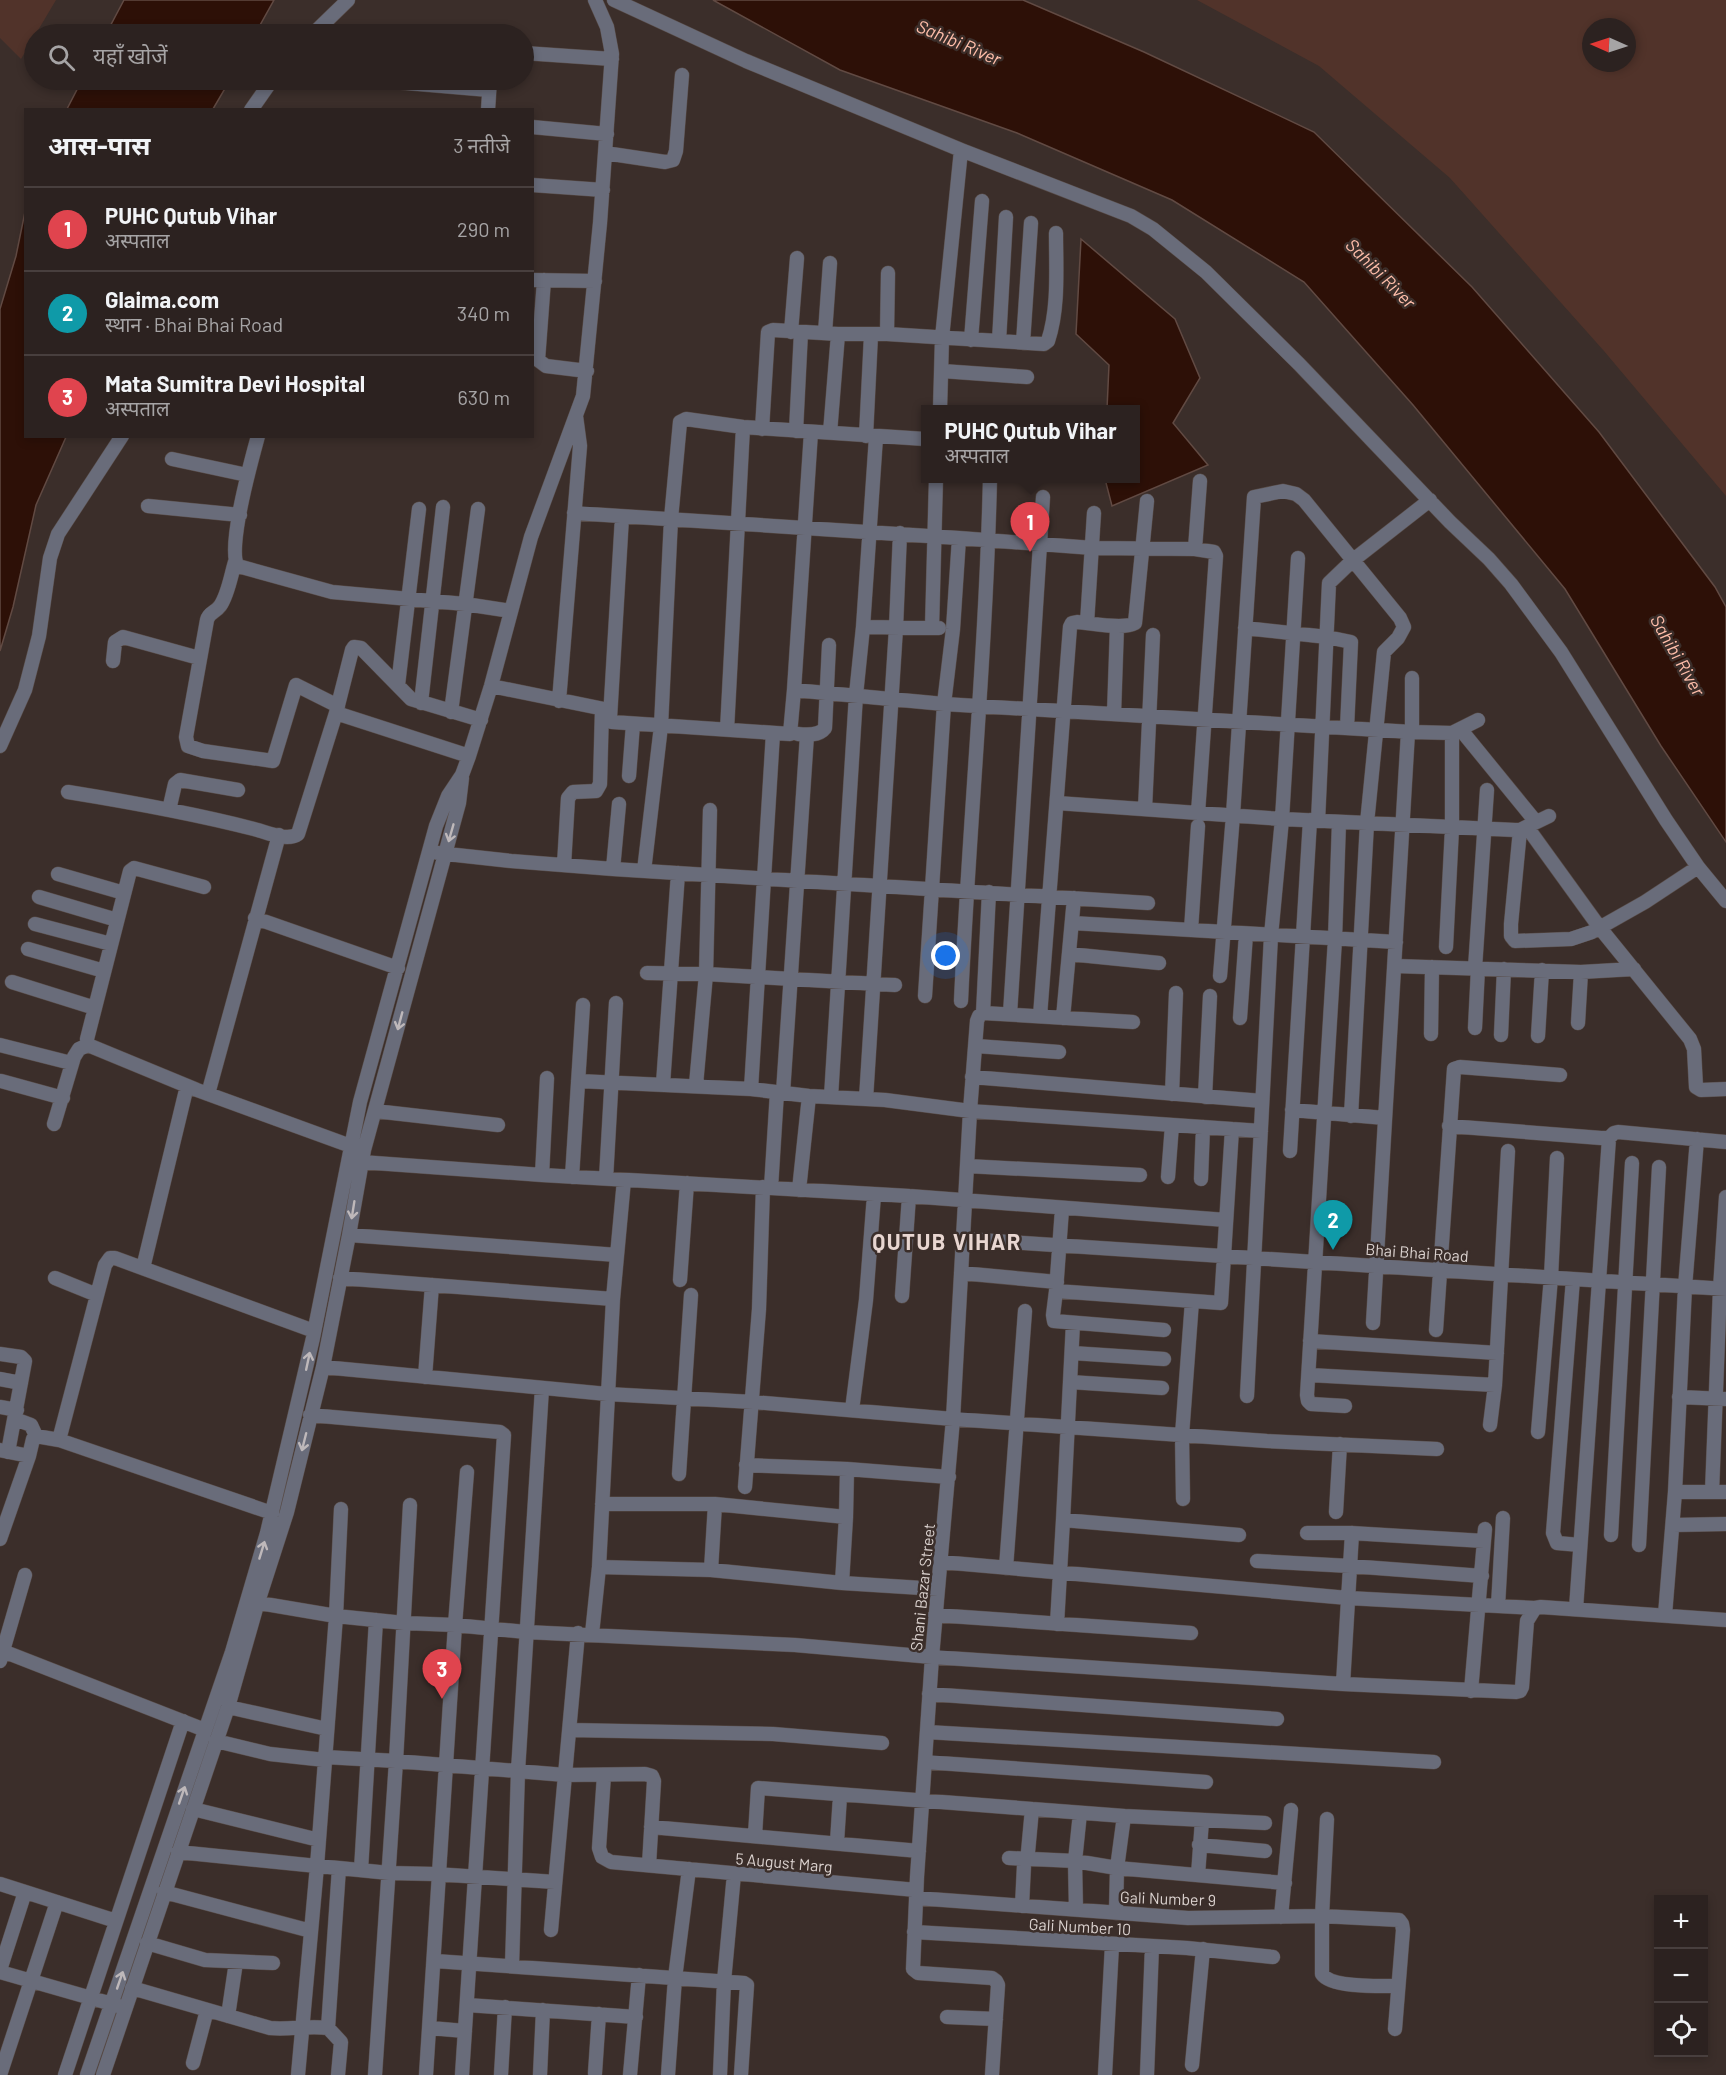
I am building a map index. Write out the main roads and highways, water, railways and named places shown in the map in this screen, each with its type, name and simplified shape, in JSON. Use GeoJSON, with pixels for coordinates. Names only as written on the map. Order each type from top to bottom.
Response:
{"type":"FeatureCollection","features":[{"type":"Feature","properties":{"kind":"water"},"geometry":{"type":"Polygon","coordinates":[[[124,0],[274,0],[261,24],[111,24],[124,0]]]}},
{"type":"Feature","properties":{"kind":"water","name":"Sahibi River"},"geometry":{"type":"Polygon","coordinates":[[[713,0],[1023,0],[1144,52],[1314,132],[1472,287],[1599,432],[1715,587],[1726,607],[1726,842],[1661,746],[1565,589],[1413,405],[1304,282],[1172,200],[1017,133],[840,70],[713,0]]]}},
{"type":"Feature","properties":{"kind":"water"},"geometry":{"type":"Polygon","coordinates":[[[77,90],[224,90],[214,108],[68,108],[77,90]]]}},
{"type":"Feature","properties":{"kind":"water"},"geometry":{"type":"Polygon","coordinates":[[[24,217],[24,438],[66,438],[36,505],[13,607],[0,651],[0,309],[16,256],[24,217]]]}},
{"type":"Feature","properties":{"kind":"water"},"geometry":{"type":"Polygon","coordinates":[[[1081,239],[1175,319],[1200,378],[1173,423],[1208,465],[1112,506],[1106,483],[1140,483],[1140,405],[1107,405],[1109,365],[1076,334],[1081,239]]]}},
{"type":"Feature","properties":{"kind":"place","name":"PUHC Qutub Vihar"},"geometry":{"type":"Point","coordinates":[1030,552]}},
{"type":"Feature","properties":{"kind":"place","name":"Glaima.com"},"geometry":{"type":"Point","coordinates":[1333,1250]}},
{"type":"Feature","properties":{"kind":"place","name":"Mata Sumitra Devi Hospital"},"geometry":{"type":"Point","coordinates":[442,1699]}},
{"type":"Feature","properties":{"kind":"district","name":"QUTUB VIHAR"},"geometry":{"type":"Point","coordinates":[947,1241]}}]}
